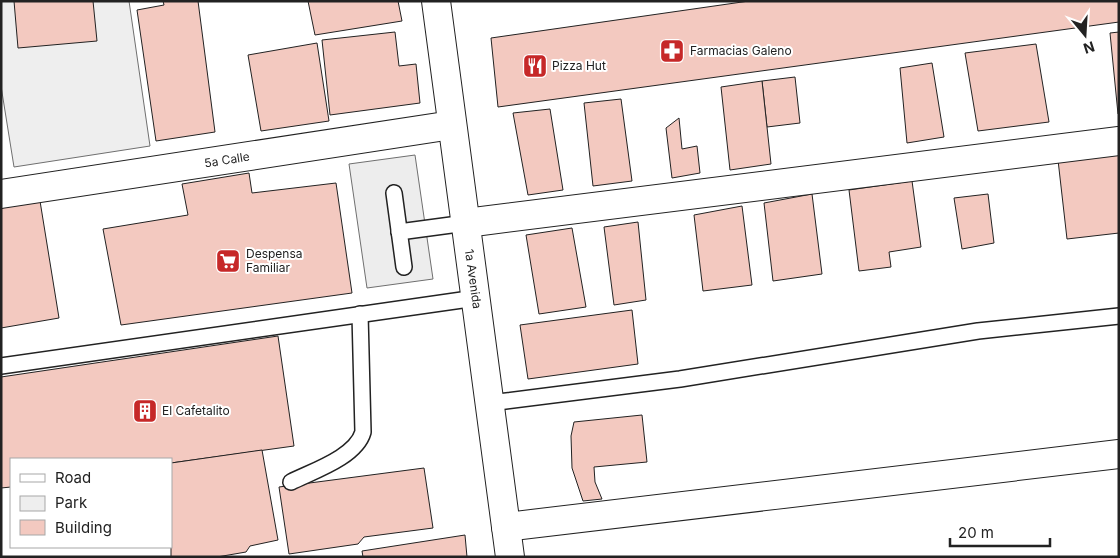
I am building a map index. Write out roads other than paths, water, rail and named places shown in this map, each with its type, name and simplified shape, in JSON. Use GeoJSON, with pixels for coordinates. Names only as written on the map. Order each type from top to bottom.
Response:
{"type":"FeatureCollection","features":[{"type":"Feature","properties":{"kind":"street","name":"1a Avenida"},"geometry":{"type":"LineString","coordinates":[[436,1],[510,557]]}},
{"type":"Feature","properties":{"kind":"street","name":"5a Calle"},"geometry":{"type":"LineString","coordinates":[[1,194],[452,125]]}},
{"type":"Feature","properties":{"kind":"street"},"geometry":{"type":"LineString","coordinates":[[466,223],[1119,141]]}},
{"type":"Feature","properties":{"kind":"street"},"geometry":{"type":"LineString","coordinates":[[506,527],[1119,454]]}},
{"type":"Feature","properties":{"kind":"lane"},"geometry":{"type":"LineString","coordinates":[[394,193],[404,267]]}},
{"type":"Feature","properties":{"kind":"lane"},"geometry":{"type":"LineString","coordinates":[[399,232],[466,223]]}},
{"type":"Feature","properties":{"kind":"lane"},"geometry":{"type":"LineString","coordinates":[[1,366],[476,298]]}},
{"type":"Feature","properties":{"kind":"lane"},"geometry":{"type":"LineString","coordinates":[[291,482],[349,453],[361,440],[363,432],[360,314]]}},
{"type":"Feature","properties":{"kind":"lane"},"geometry":{"type":"LineString","coordinates":[[490,403],[680,379],[978,331],[1119,316]]}},
{"type":"Feature","properties":{"kind":"place","name":"Farmacias Galeno"},"geometry":{"type":"Point","coordinates":[672,51]}},
{"type":"Feature","properties":{"kind":"place","name":"Pizza Hut"},"geometry":{"type":"Point","coordinates":[535,66]}},
{"type":"Feature","properties":{"kind":"place","name":"Despensa Familiar"},"geometry":{"type":"Point","coordinates":[228,261]}},
{"type":"Feature","properties":{"kind":"place","name":"El Cafetalito"},"geometry":{"type":"Point","coordinates":[145,411]}}]}
